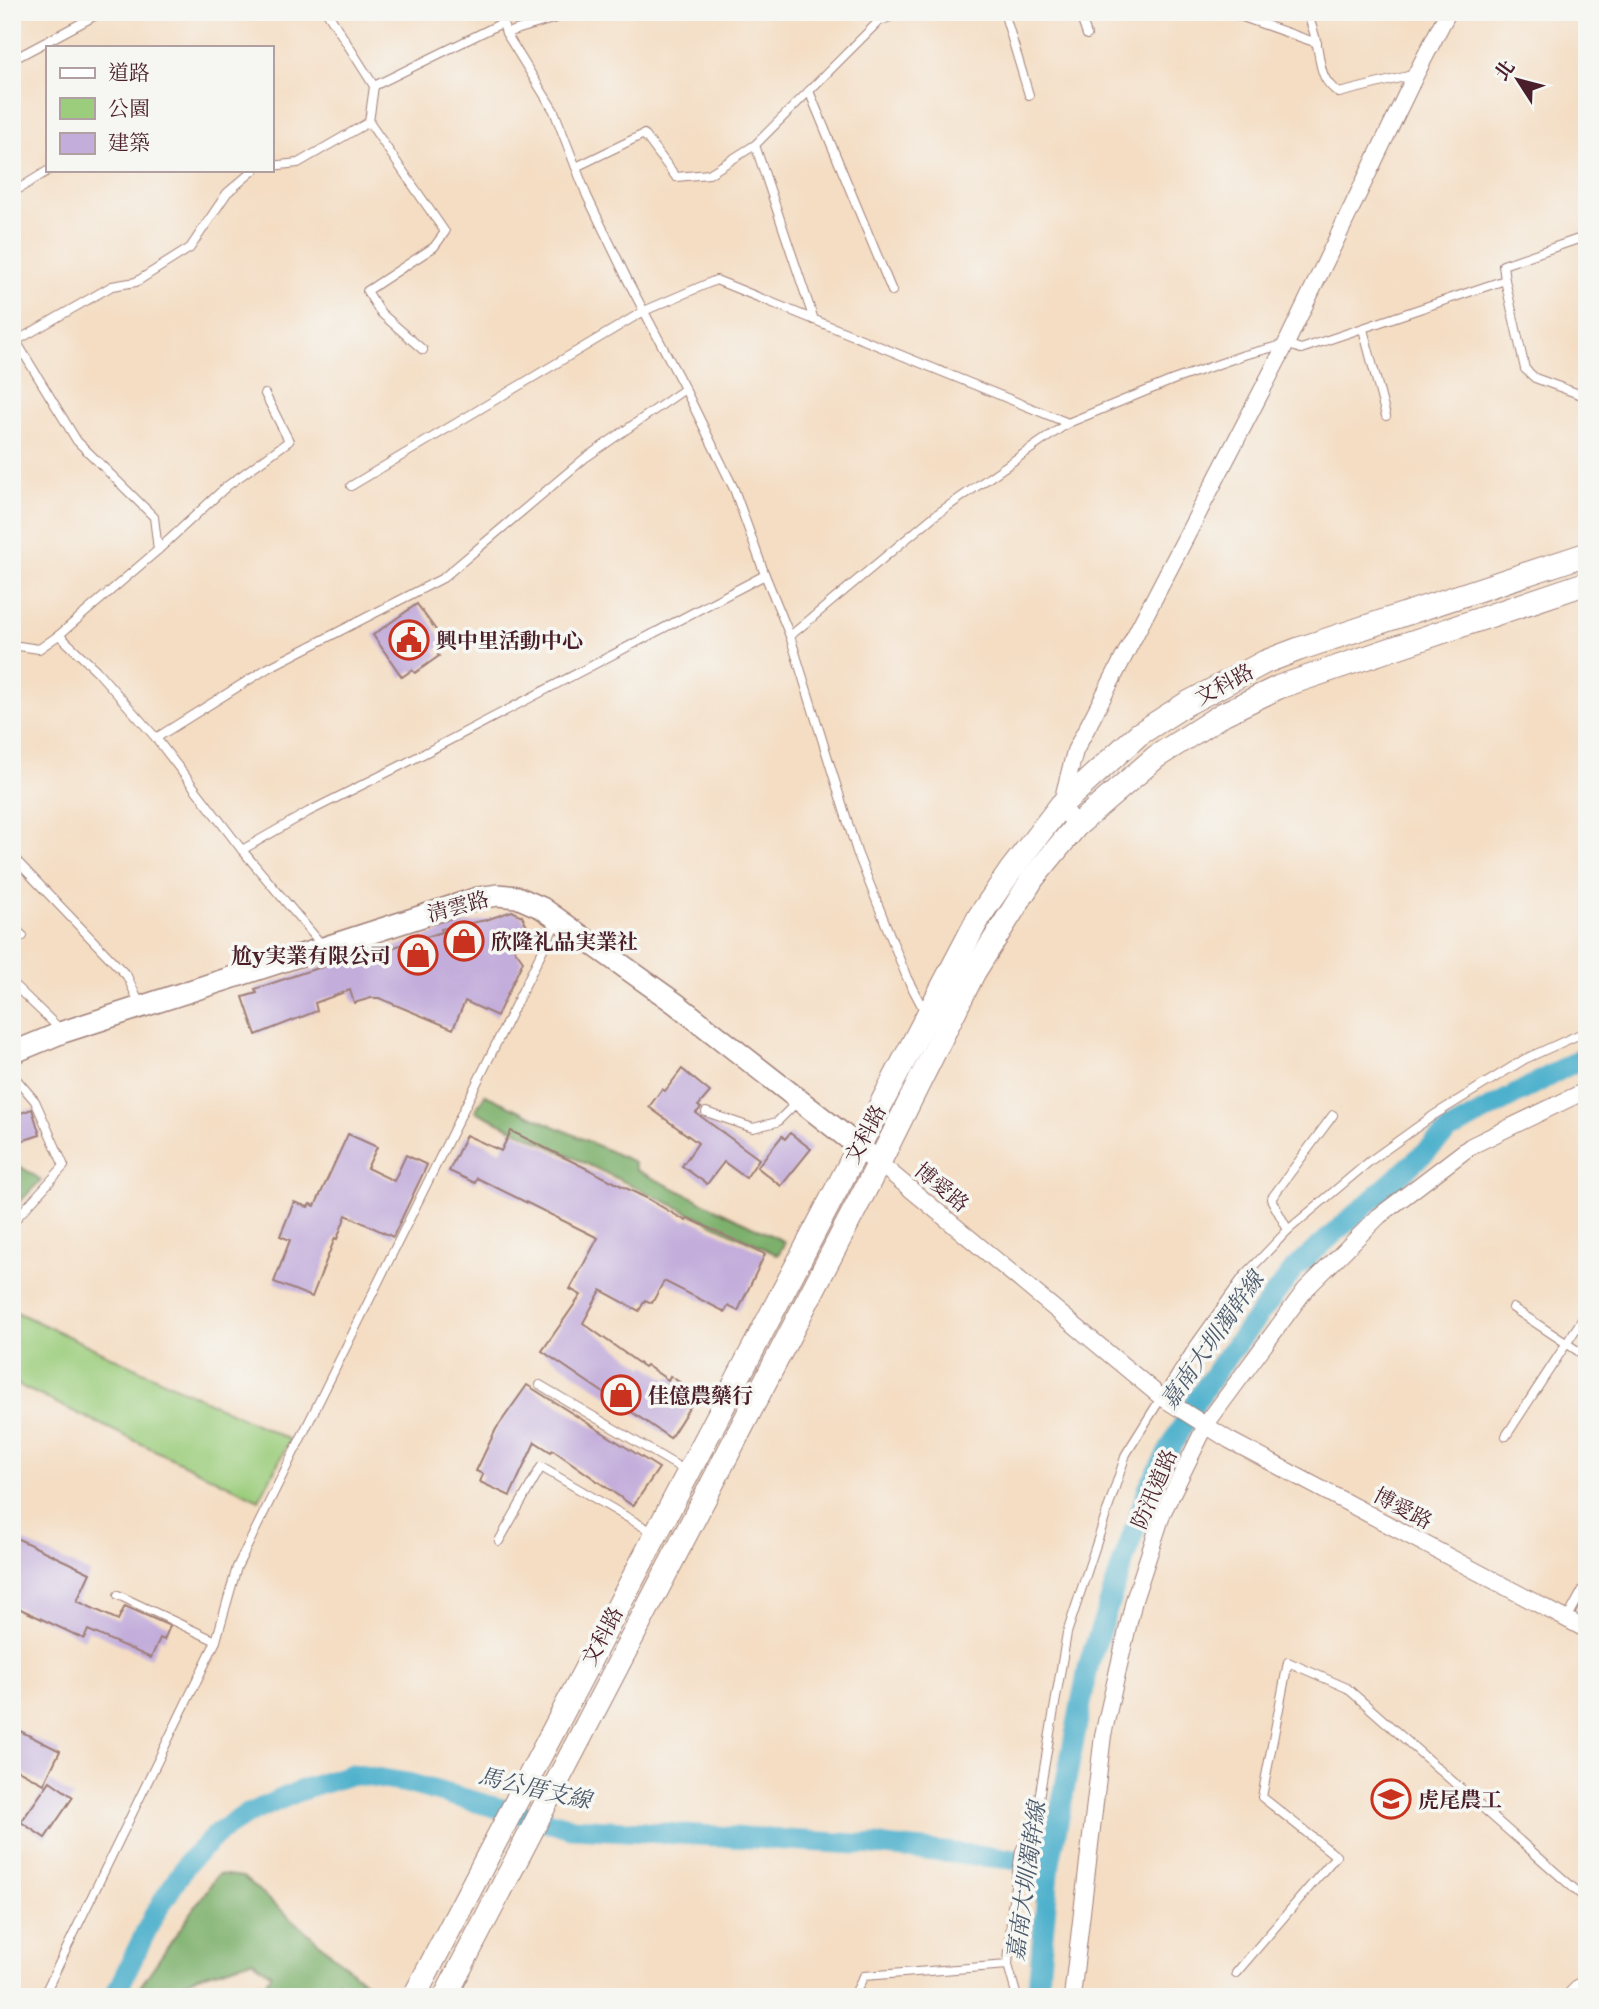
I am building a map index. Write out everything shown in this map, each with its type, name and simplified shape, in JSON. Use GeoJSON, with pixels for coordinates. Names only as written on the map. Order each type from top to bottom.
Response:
{"type":"FeatureCollection","features":[{"type":"Feature","properties":{"kind":"main road","name":"文科路"},"geometry":{"type":"LineString","coordinates":[[414,1997],[979,917],[1061,805],[1139,734],[1186,704],[1253,668],[1299,649],[1587,554]]}},
{"type":"Feature","properties":{"kind":"main road"},"geometry":{"type":"LineString","coordinates":[[1558,563],[1564,590]]}},
{"type":"Feature","properties":{"kind":"main road","name":"文科路"},"geometry":{"type":"LineString","coordinates":[[445,1997],[879,1163],[974,972],[1033,878],[1076,825],[1156,757],[1201,727],[1244,704],[1303,679],[1587,583]]}},
{"type":"Feature","properties":{"kind":"street"},"geometry":{"type":"LineString","coordinates":[[1076,825],[1061,805],[1074,751],[1286,344],[1448,12]]}},
{"type":"Feature","properties":{"kind":"street","name":"清雲路"},"geometry":{"type":"LineString","coordinates":[[12,1053],[63,1032],[478,898],[498,895],[517,897],[542,908],[675,1003],[879,1163]]}},
{"type":"Feature","properties":{"kind":"street","name":"防汛道路"},"geometry":{"type":"LineString","coordinates":[[1072,1997],[1103,1735],[1134,1600],[1163,1513],[1203,1424],[1305,1290],[1379,1216],[1471,1146],[1587,1090]]}},
{"type":"Feature","properties":{"kind":"street","name":"博愛路"},"geometry":{"type":"LineString","coordinates":[[879,1163],[1166,1401],[1203,1424],[1587,1630]]}},
{"type":"Feature","properties":{"kind":"street"},"geometry":{"type":"LineString","coordinates":[[1570,1997],[1587,1980]]}},
{"type":"Feature","properties":{"kind":"lane"},"geometry":{"type":"LineString","coordinates":[[12,60],[102,12]]}},
{"type":"Feature","properties":{"kind":"lane"},"geometry":{"type":"LineString","coordinates":[[327,12],[374,86],[369,122],[445,232],[435,247],[367,291],[381,313],[423,351]]}},
{"type":"Feature","properties":{"kind":"lane"},"geometry":{"type":"LineString","coordinates":[[499,12],[506,33],[554,111],[599,221],[734,489],[790,636],[857,852],[907,978],[941,1039]]}},
{"type":"Feature","properties":{"kind":"lane"},"geometry":{"type":"LineString","coordinates":[[506,33],[576,12]]}},
{"type":"Feature","properties":{"kind":"lane"},"geometry":{"type":"LineString","coordinates":[[872,12],[878,22]]}},
{"type":"Feature","properties":{"kind":"lane"},"geometry":{"type":"LineString","coordinates":[[576,167],[644,134],[676,177],[709,174],[755,145],[878,22],[902,12]]}},
{"type":"Feature","properties":{"kind":"lane"},"geometry":{"type":"LineString","coordinates":[[1004,12],[1029,95]]}},
{"type":"Feature","properties":{"kind":"lane"},"geometry":{"type":"LineString","coordinates":[[1079,12],[1087,36]]}},
{"type":"Feature","properties":{"kind":"lane"},"geometry":{"type":"LineString","coordinates":[[1228,12],[1317,43]]}},
{"type":"Feature","properties":{"kind":"lane"},"geometry":{"type":"LineString","coordinates":[[1307,12],[1317,43],[1322,74],[1329,86],[1339,93],[1416,74]]}},
{"type":"Feature","properties":{"kind":"lane"},"geometry":{"type":"LineString","coordinates":[[374,86],[502,23]]}},
{"type":"Feature","properties":{"kind":"lane"},"geometry":{"type":"LineString","coordinates":[[808,91],[892,291]]}},
{"type":"Feature","properties":{"kind":"lane"},"geometry":{"type":"LineString","coordinates":[[273,166],[298,163],[369,122]]}},
{"type":"Feature","properties":{"kind":"lane"},"geometry":{"type":"LineString","coordinates":[[755,145],[814,320]]}},
{"type":"Feature","properties":{"kind":"lane"},"geometry":{"type":"LineString","coordinates":[[12,193],[47,172]]}},
{"type":"Feature","properties":{"kind":"lane"},"geometry":{"type":"LineString","coordinates":[[158,550],[154,517],[77,442],[14,340],[112,286],[136,282],[190,248],[227,193],[252,172]]}},
{"type":"Feature","properties":{"kind":"lane"},"geometry":{"type":"LineString","coordinates":[[1587,236],[1503,265],[1525,369],[1535,378],[1587,397]]}},
{"type":"Feature","properties":{"kind":"lane"},"geometry":{"type":"LineString","coordinates":[[351,486],[644,311],[716,280],[1068,424]]}},
{"type":"Feature","properties":{"kind":"lane"},"geometry":{"type":"LineString","coordinates":[[790,636],[934,516],[1068,424],[1244,355],[1286,344],[1301,349],[1505,280]]}},
{"type":"Feature","properties":{"kind":"lane"},"geometry":{"type":"LineString","coordinates":[[1363,329],[1386,416]]}},
{"type":"Feature","properties":{"kind":"lane"},"geometry":{"type":"LineString","coordinates":[[156,738],[268,668],[443,578],[585,458],[685,389]]}},
{"type":"Feature","properties":{"kind":"lane"},"geometry":{"type":"LineString","coordinates":[[12,645],[39,649],[59,635],[227,486],[289,441],[265,394]]}},
{"type":"Feature","properties":{"kind":"lane"},"geometry":{"type":"LineString","coordinates":[[242,850],[308,812],[765,575]]}},
{"type":"Feature","properties":{"kind":"lane"},"geometry":{"type":"LineString","coordinates":[[59,635],[96,670],[156,738],[242,850],[323,947]]}},
{"type":"Feature","properties":{"kind":"lane"},"geometry":{"type":"LineString","coordinates":[[12,856],[127,976],[141,1007]]}},
{"type":"Feature","properties":{"kind":"lane"},"geometry":{"type":"LineString","coordinates":[[43,1997],[216,1641],[237,1567],[558,919]]}},
{"type":"Feature","properties":{"kind":"lane"},"geometry":{"type":"LineString","coordinates":[[12,926],[23,936]]}},
{"type":"Feature","properties":{"kind":"lane"},"geometry":{"type":"LineString","coordinates":[[12,983],[63,1032]]}},
{"type":"Feature","properties":{"kind":"lane"},"geometry":{"type":"LineString","coordinates":[[1017,1997],[1008,1965],[1020,1851],[1036,1816],[1067,1633],[1126,1454],[1166,1401],[1193,1347],[1243,1277],[1288,1230],[1370,1161],[1434,1115],[1525,1059],[1587,1031]]}},
{"type":"Feature","properties":{"kind":"lane"},"geometry":{"type":"LineString","coordinates":[[12,1074],[35,1101],[64,1166],[12,1223]]}},
{"type":"Feature","properties":{"kind":"lane"},"geometry":{"type":"LineString","coordinates":[[706,1112],[753,1128],[777,1122],[798,1101]]}},
{"type":"Feature","properties":{"kind":"lane"},"geometry":{"type":"LineString","coordinates":[[1288,1230],[1271,1199],[1333,1115]]}},
{"type":"Feature","properties":{"kind":"lane"},"geometry":{"type":"LineString","coordinates":[[1513,1308],[1587,1357]]}},
{"type":"Feature","properties":{"kind":"lane"},"geometry":{"type":"LineString","coordinates":[[1506,1436],[1587,1312]]}},
{"type":"Feature","properties":{"kind":"lane"},"geometry":{"type":"LineString","coordinates":[[540,1385],[689,1472]]}},
{"type":"Feature","properties":{"kind":"lane"},"geometry":{"type":"LineString","coordinates":[[499,1541],[541,1467],[656,1534]]}},
{"type":"Feature","properties":{"kind":"lane"},"geometry":{"type":"LineString","coordinates":[[1567,1619],[1587,1582]]}},
{"type":"Feature","properties":{"kind":"lane"},"geometry":{"type":"LineString","coordinates":[[118,1595],[216,1641]]}},
{"type":"Feature","properties":{"kind":"lane"},"geometry":{"type":"LineString","coordinates":[[1236,1973],[1336,1856],[1262,1797],[1288,1662],[1348,1688],[1587,1900]]}},
{"type":"Feature","properties":{"kind":"lane"},"geometry":{"type":"LineString","coordinates":[[496,1838],[523,1847]]}},
{"type":"Feature","properties":{"kind":"lane"},"geometry":{"type":"LineString","coordinates":[[853,1997],[864,1976],[1008,1965]]}},
{"type":"Feature","properties":{"kind":"lane"},"geometry":{"type":"LineString","coordinates":[[12,1986],[35,1997]]}},
{"type":"Feature","properties":{"kind":"green space"},"geometry":{"type":"Polygon","coordinates":[[[485,1095],[634,1162],[636,1170],[785,1242],[778,1255],[475,1111],[485,1095]]]}},
{"type":"Feature","properties":{"kind":"green space"},"geometry":{"type":"Polygon","coordinates":[[[12,1161],[41,1180],[12,1210],[12,1161]]]}},
{"type":"Feature","properties":{"kind":"green space"},"geometry":{"type":"Polygon","coordinates":[[[12,1310],[290,1440],[259,1500],[12,1382],[12,1310]]]}},
{"type":"Feature","properties":{"kind":"green space"},"geometry":{"type":"Polygon","coordinates":[[[218,1874],[243,1877],[379,1997],[346,1997],[337,1980],[320,1997],[255,1997],[271,1974],[253,1960],[182,1983],[177,1994],[180,1997],[133,1997],[218,1874]]]}},
{"type":"Feature","properties":{"kind":"building","name":"興中里活動中心"},"geometry":{"type":"Polygon","coordinates":[[[417,604],[446,644],[435,651],[439,656],[415,673],[412,670],[402,677],[373,635],[417,604]]]}},
{"type":"Feature","properties":{"kind":"building"},"geometry":{"type":"Polygon","coordinates":[[[512,911],[522,916],[528,929],[505,936],[523,961],[497,1016],[465,1001],[453,1029],[379,998],[354,1003],[350,990],[315,1003],[317,1011],[256,1035],[243,997],[257,993],[255,989],[442,932],[441,929],[486,920],[512,911]]]}},
{"type":"Feature","properties":{"kind":"building"},"geometry":{"type":"Polygon","coordinates":[[[682,1069],[710,1092],[698,1106],[701,1108],[696,1113],[759,1159],[746,1178],[724,1162],[707,1184],[682,1166],[698,1143],[649,1107],[682,1069]]]}},
{"type":"Feature","properties":{"kind":"building"},"geometry":{"type":"Polygon","coordinates":[[[32,1109],[40,1135],[12,1144],[12,1116],[32,1109]]]}},
{"type":"Feature","properties":{"kind":"building"},"geometry":{"type":"Polygon","coordinates":[[[511,1131],[648,1199],[686,1221],[688,1218],[765,1254],[738,1311],[728,1306],[725,1312],[664,1281],[652,1303],[645,1300],[639,1311],[601,1290],[583,1323],[644,1367],[646,1365],[668,1380],[670,1376],[698,1394],[670,1438],[542,1351],[581,1295],[570,1289],[598,1238],[477,1178],[475,1183],[449,1171],[466,1135],[501,1151],[511,1131]]]}},
{"type":"Feature","properties":{"kind":"building"},"geometry":{"type":"Polygon","coordinates":[[[790,1133],[811,1149],[781,1186],[757,1167],[782,1136],[785,1139],[790,1133]]]}},
{"type":"Feature","properties":{"kind":"building"},"geometry":{"type":"Polygon","coordinates":[[[348,1134],[377,1147],[367,1168],[394,1181],[406,1155],[427,1165],[393,1237],[346,1215],[312,1297],[274,1282],[290,1240],[280,1236],[294,1202],[308,1207],[310,1204],[315,1206],[348,1134]]]}},
{"type":"Feature","properties":{"kind":"building"},"geometry":{"type":"Polygon","coordinates":[[[527,1385],[659,1468],[633,1506],[553,1450],[551,1452],[535,1442],[510,1496],[480,1482],[483,1474],[476,1471],[496,1429],[527,1385]]]}},
{"type":"Feature","properties":{"kind":"building"},"geometry":{"type":"Polygon","coordinates":[[[12,1536],[90,1573],[77,1601],[118,1620],[125,1606],[170,1626],[164,1640],[160,1638],[151,1658],[88,1630],[84,1639],[12,1605],[12,1536]]]}},
{"type":"Feature","properties":{"kind":"building"},"geometry":{"type":"Polygon","coordinates":[[[12,1727],[60,1751],[44,1784],[12,1767],[12,1727]]]}},
{"type":"Feature","properties":{"kind":"building"},"geometry":{"type":"Polygon","coordinates":[[[50,1781],[73,1797],[45,1838],[21,1822],[50,1781]]]}},
{"type":"Feature","properties":{"kind":"waterway","name":"嘉南大圳濁幹線"},"geometry":{"type":"LineString","coordinates":[[1037,1997],[1050,1863],[1089,1663],[1148,1489],[1195,1403],[1221,1364],[1295,1268],[1449,1131],[1587,1055]]}},
{"type":"Feature","properties":{"kind":"waterway","name":"馬公厝支線"},"geometry":{"type":"LineString","coordinates":[[114,1997],[154,1915],[188,1862],[218,1833],[245,1815],[299,1791],[352,1774],[407,1783],[572,1828],[875,1845],[1050,1863]]}},
{"type":"Feature","properties":{"kind":"place","name":"興中里活動中心"},"geometry":{"type":"Point","coordinates":[409,640]}},
{"type":"Feature","properties":{"kind":"place","name":"欣隆礼品実業社"},"geometry":{"type":"Point","coordinates":[464,941]}},
{"type":"Feature","properties":{"kind":"place","name":"尬y実業有限公司"},"geometry":{"type":"Point","coordinates":[418,955]}},
{"type":"Feature","properties":{"kind":"place","name":"佳億農藥行"},"geometry":{"type":"Point","coordinates":[621,1395]}},
{"type":"Feature","properties":{"kind":"place","name":"虎尾農工"},"geometry":{"type":"Point","coordinates":[1391,1799]}}]}
